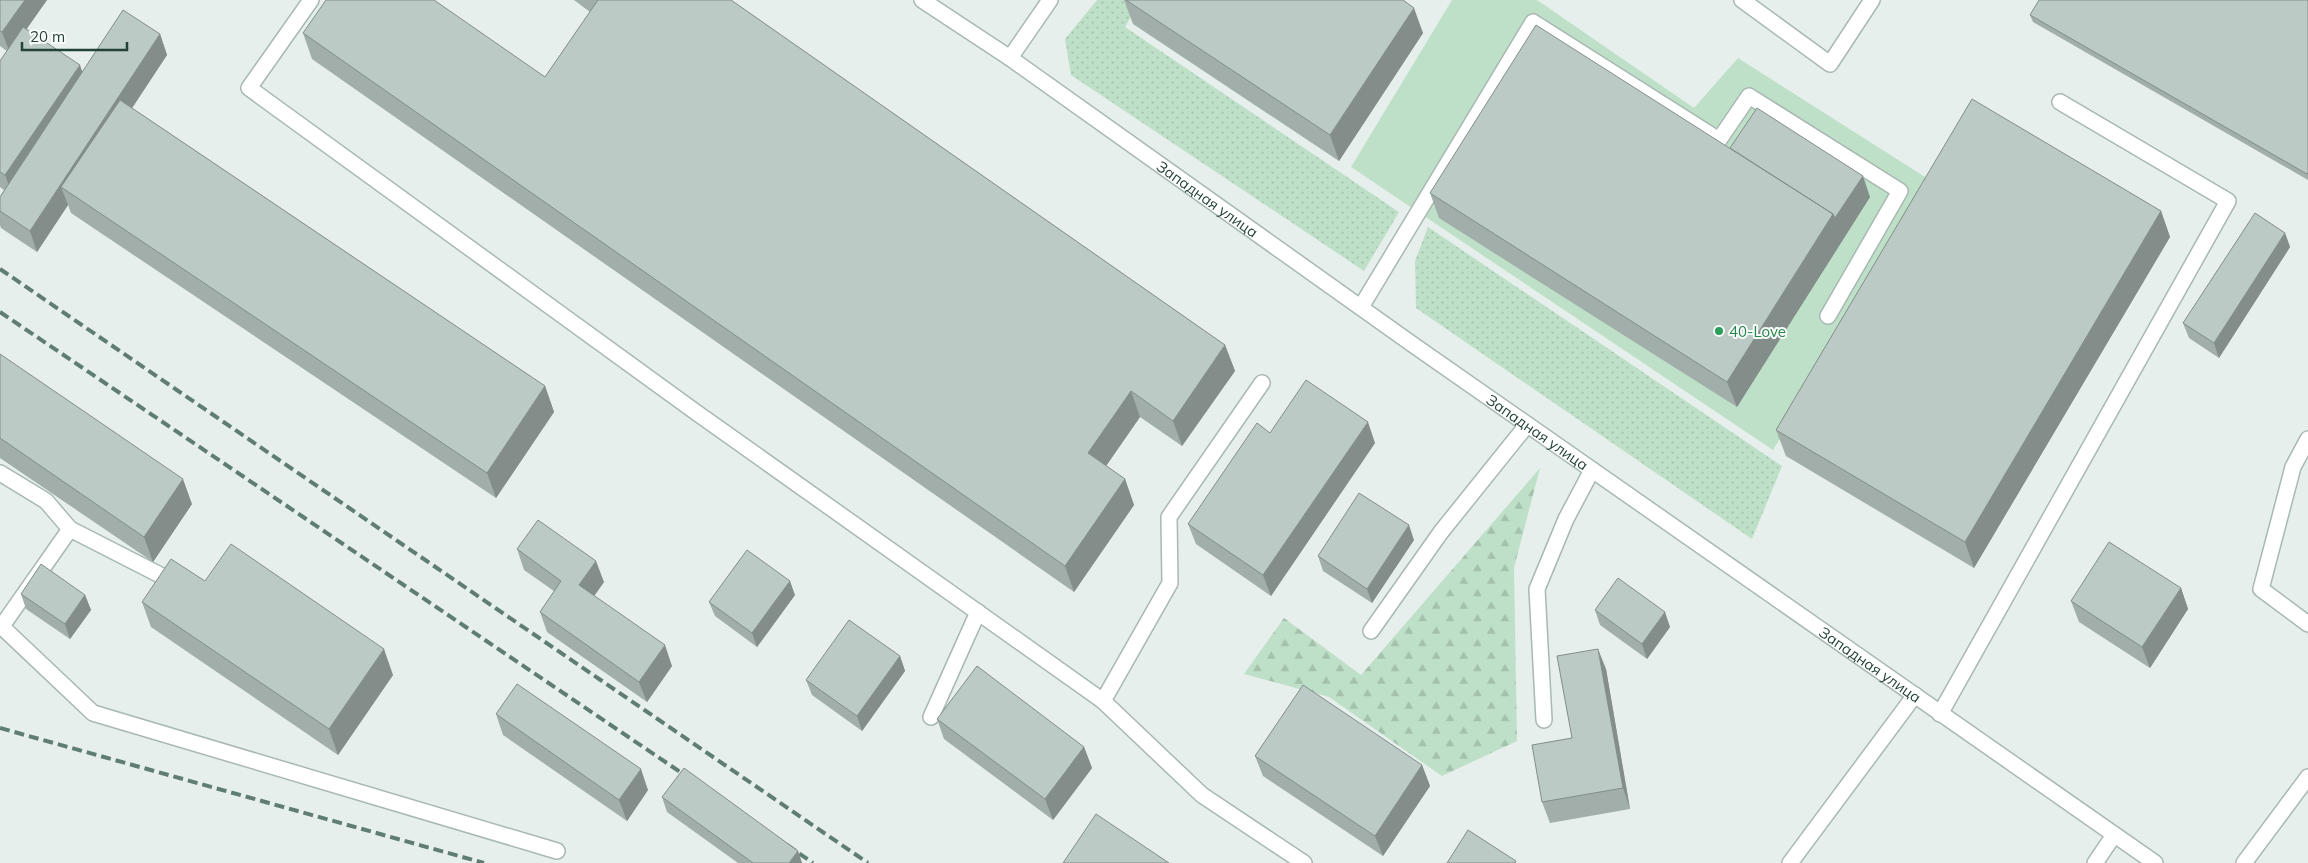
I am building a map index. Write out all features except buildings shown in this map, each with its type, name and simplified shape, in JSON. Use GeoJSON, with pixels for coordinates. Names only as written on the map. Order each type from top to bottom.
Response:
{"type":"FeatureCollection","features":[{"type":"Feature","properties":{"kind":"street"},"geometry":{"type":"LineString","coordinates":[[311,0],[249,88],[689,407],[1103,701],[1202,795],[1304,863]]}},
{"type":"Feature","properties":{"kind":"street","name":"Западная улица"},"geometry":{"type":"LineString","coordinates":[[922,0],[1010,58],[1527,425],[2155,863]]}},
{"type":"Feature","properties":{"kind":"street"},"geometry":{"type":"LineString","coordinates":[[1010,58],[1050,0]]}},
{"type":"Feature","properties":{"kind":"street"},"geometry":{"type":"LineString","coordinates":[[1742,0],[1830,64],[1872,0]]}},
{"type":"Feature","properties":{"kind":"street"},"geometry":{"type":"LineString","coordinates":[[1361,307],[1533,22],[1719,140],[1749,96],[1900,192],[1828,316]]}},
{"type":"Feature","properties":{"kind":"street"},"geometry":{"type":"LineString","coordinates":[[1940,714],[2228,201],[2060,102]]}},
{"type":"Feature","properties":{"kind":"street"},"geometry":{"type":"LineString","coordinates":[[1103,701],[1170,583],[1169,517],[1262,383]]}},
{"type":"Feature","properties":{"kind":"street"},"geometry":{"type":"LineString","coordinates":[[1371,631],[1442,532],[1527,425]]}},
{"type":"Feature","properties":{"kind":"street"},"geometry":{"type":"LineString","coordinates":[[2308,439],[2293,467],[2261,589],[2308,624]]}},
{"type":"Feature","properties":{"kind":"street"},"geometry":{"type":"LineString","coordinates":[[1544,720],[1537,589],[1566,519],[1592,470]]}},
{"type":"Feature","properties":{"kind":"street"},"geometry":{"type":"LineString","coordinates":[[0,473],[46,501],[70,530],[162,576]]}},
{"type":"Feature","properties":{"kind":"street"},"geometry":{"type":"LineString","coordinates":[[70,530],[1,625],[93,713],[557,851]]}},
{"type":"Feature","properties":{"kind":"street"},"geometry":{"type":"LineString","coordinates":[[931,717],[978,612]]}},
{"type":"Feature","properties":{"kind":"street"},"geometry":{"type":"LineString","coordinates":[[1790,863],[1915,695]]}},
{"type":"Feature","properties":{"kind":"street"},"geometry":{"type":"LineString","coordinates":[[2244,863],[2308,777]]}},
{"type":"Feature","properties":{"kind":"street"},"geometry":{"type":"LineString","coordinates":[[2095,863],[2114,835]]}},
{"type":"Feature","properties":{"kind":"green space"},"geometry":{"type":"Polygon","coordinates":[[[1097,0],[1141,0],[1125,27],[1399,212],[1364,271],[1071,75],[1065,39],[1097,0]]]}},
{"type":"Feature","properties":{"kind":"green space","name":"40-Love"},"geometry":{"type":"Polygon","coordinates":[[[1452,0],[1537,0],[1694,108],[1738,58],[1933,182],[1773,450],[1351,167],[1452,0]]]}},
{"type":"Feature","properties":{"kind":"green space"},"geometry":{"type":"Polygon","coordinates":[[[1428,227],[1782,466],[1752,539],[1416,308],[1415,261],[1428,227]]]}},
{"type":"Feature","properties":{"kind":"green space"},"geometry":{"type":"Polygon","coordinates":[[[1540,468],[1514,568],[1517,741],[1442,776],[1329,697],[1244,674],[1284,618],[1361,675],[1540,468]]]}},
{"type":"Feature","properties":{"kind":"railway"},"geometry":{"type":"LineString","coordinates":[[0,269],[868,863]]}},
{"type":"Feature","properties":{"kind":"railway"},"geometry":{"type":"LineString","coordinates":[[0,312],[692,780]]}},
{"type":"Feature","properties":{"kind":"railway"},"geometry":{"type":"LineString","coordinates":[[0,728],[484,863]]}},
{"type":"Feature","properties":{"kind":"railway"},"geometry":{"type":"LineString","coordinates":[[787,845],[813,863]]}},
{"type":"Feature","properties":{"kind":"place","name":"40-Love"},"geometry":{"type":"Point","coordinates":[1719,331]}}]}
